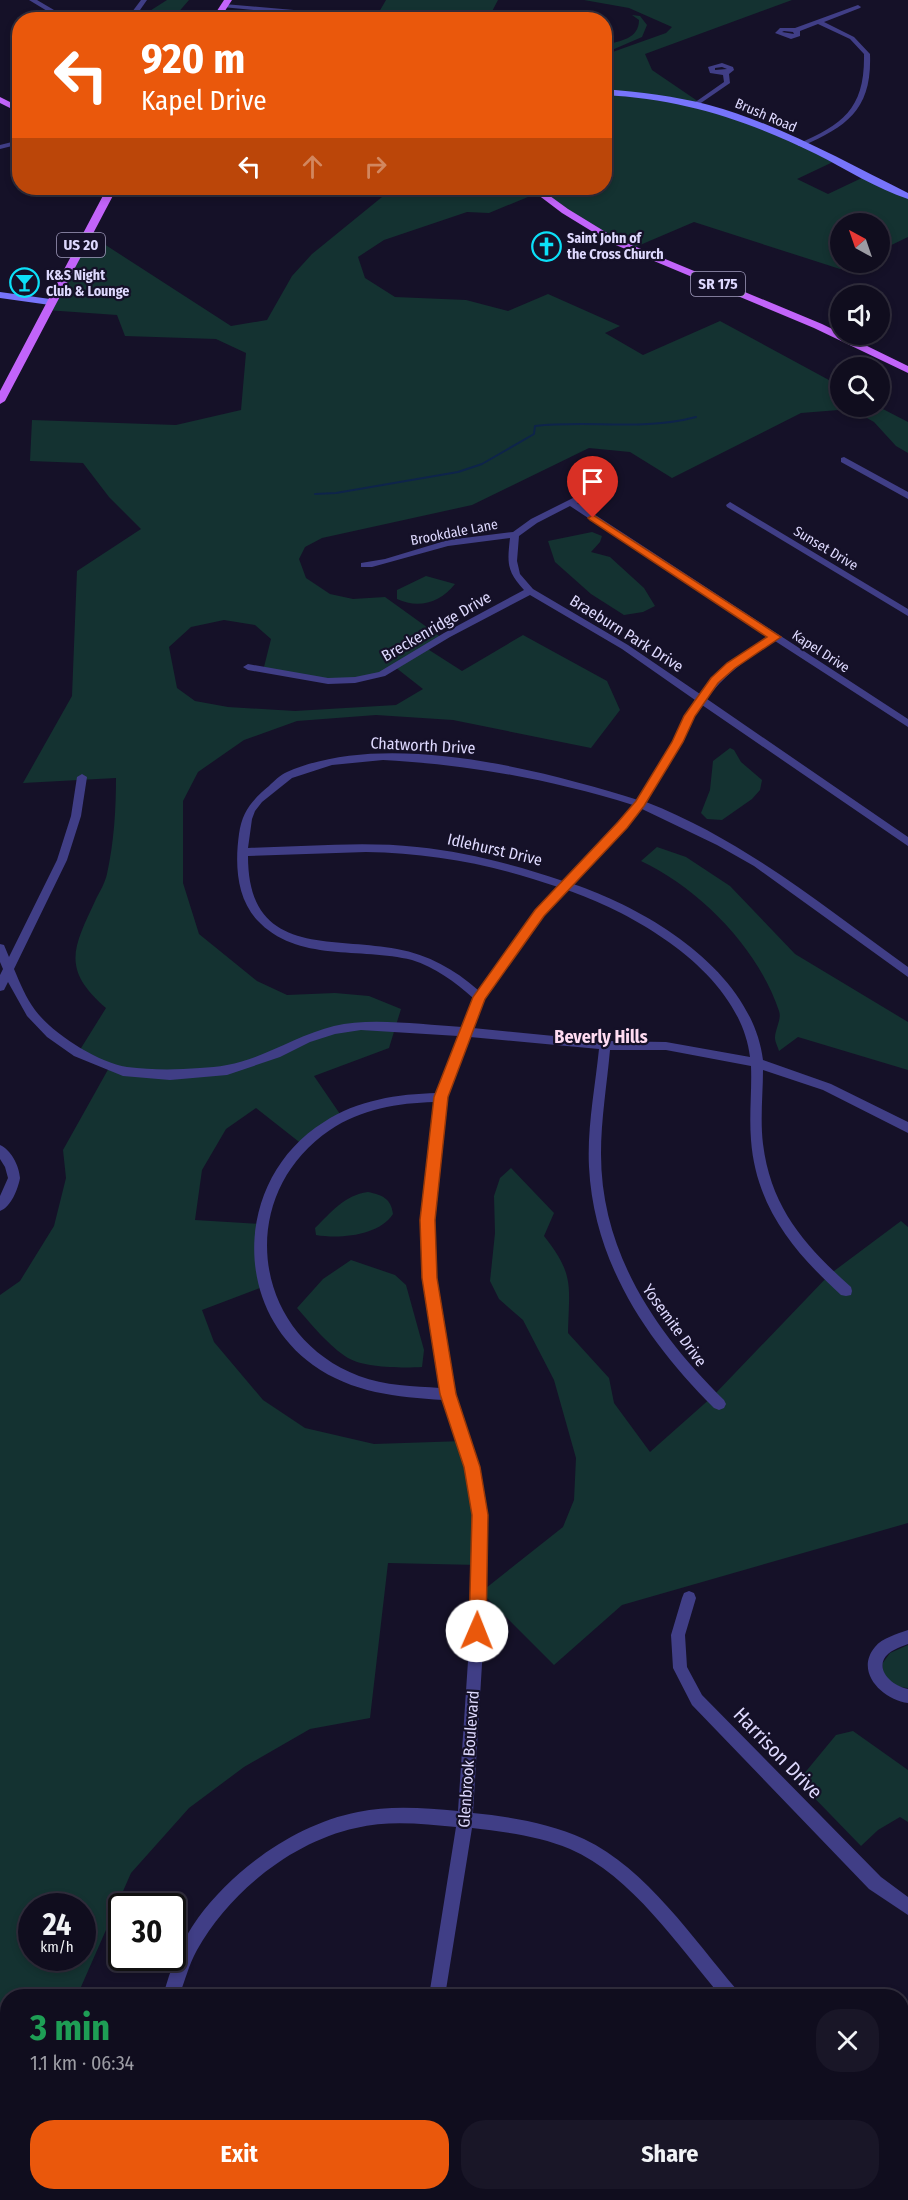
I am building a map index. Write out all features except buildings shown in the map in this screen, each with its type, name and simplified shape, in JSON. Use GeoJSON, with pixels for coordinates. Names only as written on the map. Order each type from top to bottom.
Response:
{"type":"FeatureCollection","features":[{"type":"Feature","properties":{"kind":"main road","name":"US 20"},"geometry":{"type":"LineString","coordinates":[[0,401],[3,386],[108,195]]}},
{"type":"Feature","properties":{"kind":"main road","name":"SR 175"},"geometry":{"type":"LineString","coordinates":[[543,195],[614,241],[818,326],[908,370]]}},
{"type":"Feature","properties":{"kind":"street"},"geometry":{"type":"LineString","coordinates":[[32,0],[54,12]]}},
{"type":"Feature","properties":{"kind":"street"},"geometry":{"type":"LineString","coordinates":[[226,3],[310,12]]}},
{"type":"Feature","properties":{"kind":"street"},"geometry":{"type":"LineString","coordinates":[[796,30],[858,7]]}},
{"type":"Feature","properties":{"kind":"street"},"geometry":{"type":"LineString","coordinates":[[800,145],[838,127],[852,115],[860,104],[867,61],[867,54],[852,38],[819,22]]}},
{"type":"Feature","properties":{"kind":"street"},"geometry":{"type":"LineString","coordinates":[[696,104],[724,87],[729,80],[726,73]]}},
{"type":"Feature","properties":{"kind":"street","name":"Brush Road"},"geometry":{"type":"LineString","coordinates":[[612,93],[696,104],[742,118],[908,196]]}},
{"type":"Feature","properties":{"kind":"street"},"geometry":{"type":"LineString","coordinates":[[0,295],[50,302]]}},
{"type":"Feature","properties":{"kind":"street"},"geometry":{"type":"LineString","coordinates":[[844,460],[908,496]]}},
{"type":"Feature","properties":{"kind":"street"},"geometry":{"type":"LineString","coordinates":[[515,535],[534,520],[611,482]]}},
{"type":"Feature","properties":{"kind":"street","name":"Kapel Drive"},"geometry":{"type":"LineString","coordinates":[[570,502],[908,724]]}},
{"type":"Feature","properties":{"kind":"street","name":"Sunset Drive"},"geometry":{"type":"LineString","coordinates":[[730,505],[908,613]]}},
{"type":"Feature","properties":{"kind":"street","name":"Brookdale Lane"},"geometry":{"type":"LineString","coordinates":[[364,565],[377,564],[429,547],[477,538],[515,535]]}},
{"type":"Feature","properties":{"kind":"street","name":"Braeburn Park Drive"},"geometry":{"type":"LineString","coordinates":[[515,535],[512,561],[516,575],[530,591],[625,647],[908,842]]}},
{"type":"Feature","properties":{"kind":"street","name":"Breckenridge Drive"},"geometry":{"type":"LineString","coordinates":[[248,667],[328,681],[355,680],[382,674],[447,635],[530,591]]}},
{"type":"Feature","properties":{"kind":"street","name":"Glenbrook Boulevard"},"geometry":{"type":"LineString","coordinates":[[438,1989],[465,1820],[477,1631],[480,1515],[472,1467],[448,1394],[430,1278],[427,1220],[441,1097],[479,997],[539,913],[640,804],[667,762],[701,698],[731,665],[775,637]]}},
{"type":"Feature","properties":{"kind":"street","name":"Chatworth Drive"},"geometry":{"type":"LineString","coordinates":[[479,997],[456,977],[414,957],[386,950],[320,947],[277,929],[262,918],[252,904],[243,881],[244,833],[249,813],[266,790],[286,775],[313,764],[344,758],[428,759],[489,765],[546,777],[640,804],[735,850],[775,876],[908,973]]}},
{"type":"Feature","properties":{"kind":"street"},"geometry":{"type":"LineString","coordinates":[[0,987],[62,861],[76,816],[82,777]]}},
{"type":"Feature","properties":{"kind":"street","name":"Idlehurst Drive"},"geometry":{"type":"LineString","coordinates":[[244,852],[370,849],[437,853],[521,869],[565,884],[627,911],[672,939],[711,971],[730,993],[743,1015],[753,1039],[757,1063],[756,1139],[767,1190],[788,1228],[806,1253],[846,1291]]}},
{"type":"Feature","properties":{"kind":"street"},"geometry":{"type":"LineString","coordinates":[[0,948],[17,989],[31,1013],[51,1034],[78,1053],[123,1071],[170,1075],[227,1070],[276,1054],[306,1039],[334,1030],[361,1026],[465,1032],[605,1045],[666,1046],[757,1063],[826,1087],[908,1128]]}},
{"type":"Feature","properties":{"kind":"street","name":"Yosemite Drive"},"geometry":{"type":"LineString","coordinates":[[605,1045],[595,1166],[602,1225],[622,1278],[649,1323],[685,1370],[719,1404]]}},
{"type":"Feature","properties":{"kind":"street"},"geometry":{"type":"LineString","coordinates":[[441,1097],[408,1098],[368,1106],[342,1117],[313,1135],[292,1156],[275,1179],[266,1204],[259,1249],[261,1275],[276,1316],[289,1334],[330,1369],[353,1380],[381,1389],[448,1394]]}},
{"type":"Feature","properties":{"kind":"street"},"geometry":{"type":"LineString","coordinates":[[0,1150],[14,1166],[14,1178],[10,1192],[0,1206]]}},
{"type":"Feature","properties":{"kind":"street","name":"Harrison Drive"},"geometry":{"type":"LineString","coordinates":[[688,1598],[678,1635],[680,1668],[697,1700],[875,1883],[908,1907]]}},
{"type":"Feature","properties":{"kind":"street"},"geometry":{"type":"LineString","coordinates":[[908,1637],[888,1646],[879,1653],[875,1661],[875,1671],[881,1683],[891,1692],[908,1696]]}},
{"type":"Feature","properties":{"kind":"street"},"geometry":{"type":"LineString","coordinates":[[174,1989],[190,1945],[217,1906],[272,1858],[311,1835],[355,1820],[399,1815],[465,1820],[549,1832],[594,1853],[634,1884],[725,1989]]}},
{"type":"Feature","properties":{"kind":"green space"},"geometry":{"type":"Polygon","coordinates":[[[167,0],[189,0],[179,12],[148,12],[167,0]]]}},
{"type":"Feature","properties":{"kind":"green space"},"geometry":{"type":"Polygon","coordinates":[[[386,0],[498,0],[492,12],[379,12],[386,0]]]}},
{"type":"Feature","properties":{"kind":"green space"},"geometry":{"type":"Polygon","coordinates":[[[584,0],[792,0],[645,54],[652,70],[699,102],[697,104],[721,111],[835,161],[797,179],[828,194],[866,176],[908,196],[908,237],[890,246],[890,213],[830,213],[830,266],[694,222],[633,248],[614,241],[545,195],[612,195],[612,52],[666,33],[672,27],[629,8],[584,0]]]}},
{"type":"Feature","properties":{"kind":"green space"},"geometry":{"type":"Polygon","coordinates":[[[632,15],[640,16],[647,25],[642,37],[612,50],[612,43],[628,38],[636,31],[639,20],[632,15]]]}},
{"type":"Feature","properties":{"kind":"green space"},"geometry":{"type":"Polygon","coordinates":[[[383,195],[533,195],[489,213],[467,212],[384,240],[358,257],[365,278],[395,297],[466,300],[508,311],[548,294],[620,326],[605,333],[643,355],[720,321],[830,381],[830,411],[801,413],[672,478],[630,452],[589,448],[472,505],[322,538],[305,547],[299,559],[306,578],[330,594],[353,599],[385,597],[442,638],[426,648],[462,671],[523,635],[607,681],[620,710],[591,748],[453,720],[376,715],[297,721],[244,740],[198,772],[183,801],[183,883],[199,934],[257,981],[287,995],[335,993],[369,996],[401,1009],[389,1048],[314,1076],[342,1117],[303,1145],[256,1108],[226,1129],[202,1170],[195,1220],[262,1224],[265,1286],[202,1310],[214,1342],[263,1400],[305,1428],[374,1444],[464,1441],[472,1467],[479,1565],[388,1563],[370,1718],[310,1729],[244,1767],[189,1808],[131,1873],[122,1893],[108,1893],[108,1925],[96,1953],[96,1893],[18,1893],[18,1971],[88,1971],[80,1989],[0,1989],[0,1295],[20,1281],[54,1226],[66,1178],[63,1150],[110,1066],[78,1053],[106,1008],[91,994],[82,981],[77,969],[76,956],[77,944],[107,874],[116,802],[116,778],[23,783],[72,696],[77,571],[141,529],[109,497],[83,463],[30,461],[32,420],[176,425],[241,410],[246,353],[216,339],[125,336],[117,315],[46,310],[87,233],[231,326],[267,320],[292,276],[312,254],[383,195]],[[224,620],[191,627],[169,647],[177,688],[195,701],[228,707],[295,711],[396,705],[423,689],[395,667],[363,678],[330,680],[263,671],[271,639],[255,625],[224,620]]]}},
{"type":"Feature","properties":{"kind":"green space"},"geometry":{"type":"Polygon","coordinates":[[[890,413],[908,422],[908,453],[896,446],[874,422],[865,417],[890,417],[890,413]]]}},
{"type":"Feature","properties":{"kind":"green space"},"geometry":{"type":"Polygon","coordinates":[[[592,532],[602,536],[591,552],[610,557],[644,588],[655,606],[643,612],[624,615],[591,594],[555,562],[548,541],[592,532]]]}},
{"type":"Feature","properties":{"kind":"green space"},"geometry":{"type":"Polygon","coordinates":[[[426,576],[455,584],[443,596],[421,604],[397,599],[397,590],[426,576]]]}},
{"type":"Feature","properties":{"kind":"green space"},"geometry":{"type":"Polygon","coordinates":[[[730,748],[734,750],[741,762],[762,780],[760,790],[752,799],[722,820],[707,819],[701,813],[710,790],[713,761],[730,748]]]}},
{"type":"Feature","properties":{"kind":"green space"},"geometry":{"type":"Polygon","coordinates":[[[657,847],[686,857],[730,886],[795,954],[908,1022],[908,1070],[798,1037],[779,1051],[775,1038],[780,1017],[779,1011],[757,965],[742,943],[705,904],[684,887],[641,861],[657,847]]]}},
{"type":"Feature","properties":{"kind":"green space"},"geometry":{"type":"Polygon","coordinates":[[[511,1168],[554,1213],[544,1236],[561,1261],[568,1282],[568,1333],[609,1378],[614,1403],[650,1452],[712,1397],[830,1274],[901,1221],[908,1227],[908,1523],[622,1605],[554,1665],[481,1592],[563,1527],[574,1500],[576,1458],[554,1380],[523,1320],[499,1299],[490,1281],[495,1233],[494,1196],[500,1178],[511,1168]]]}},
{"type":"Feature","properties":{"kind":"green space"},"geometry":{"type":"Polygon","coordinates":[[[368,1192],[382,1196],[390,1204],[393,1214],[387,1221],[358,1234],[316,1235],[315,1228],[338,1206],[352,1197],[368,1192]]]}},
{"type":"Feature","properties":{"kind":"green space"},"geometry":{"type":"Polygon","coordinates":[[[351,1260],[395,1275],[406,1285],[424,1350],[422,1367],[374,1366],[348,1358],[328,1342],[297,1308],[323,1279],[351,1260]]]}},
{"type":"Feature","properties":{"kind":"green space"},"geometry":{"type":"Polygon","coordinates":[[[908,1645],[908,1688],[898,1687],[884,1677],[882,1664],[890,1653],[908,1645]]]}},
{"type":"Feature","properties":{"kind":"green space"},"geometry":{"type":"Polygon","coordinates":[[[853,1731],[908,1770],[908,1822],[900,1817],[878,1830],[861,1846],[798,1781],[836,1735],[853,1731]]]}},
{"type":"Feature","properties":{"kind":"waterway"},"geometry":{"type":"LineString","coordinates":[[315,494],[336,493],[458,472],[482,464],[534,434],[535,426],[656,423],[696,417]]}},
{"type":"Feature","properties":{"kind":"place","name":"Saint John of the Cross Church"},"geometry":{"type":"Point","coordinates":[546,246]}},
{"type":"Feature","properties":{"kind":"place","name":"K&S Night Club & Lounge"},"geometry":{"type":"Point","coordinates":[25,283]}},
{"type":"Feature","properties":{"kind":"district","name":"Beverly Hills"},"geometry":{"type":"Point","coordinates":[601,1037]}},
{"type":"Feature","properties":{"kind":"route"},"geometry":{"type":"LineString","coordinates":[[477,1631],[480,1515],[472,1467],[448,1394],[430,1278],[427,1220],[441,1097],[479,997],[539,913],[623,825],[640,804],[678,742],[689,716],[714,681],[731,665],[775,637],[593,518]]}}]}
